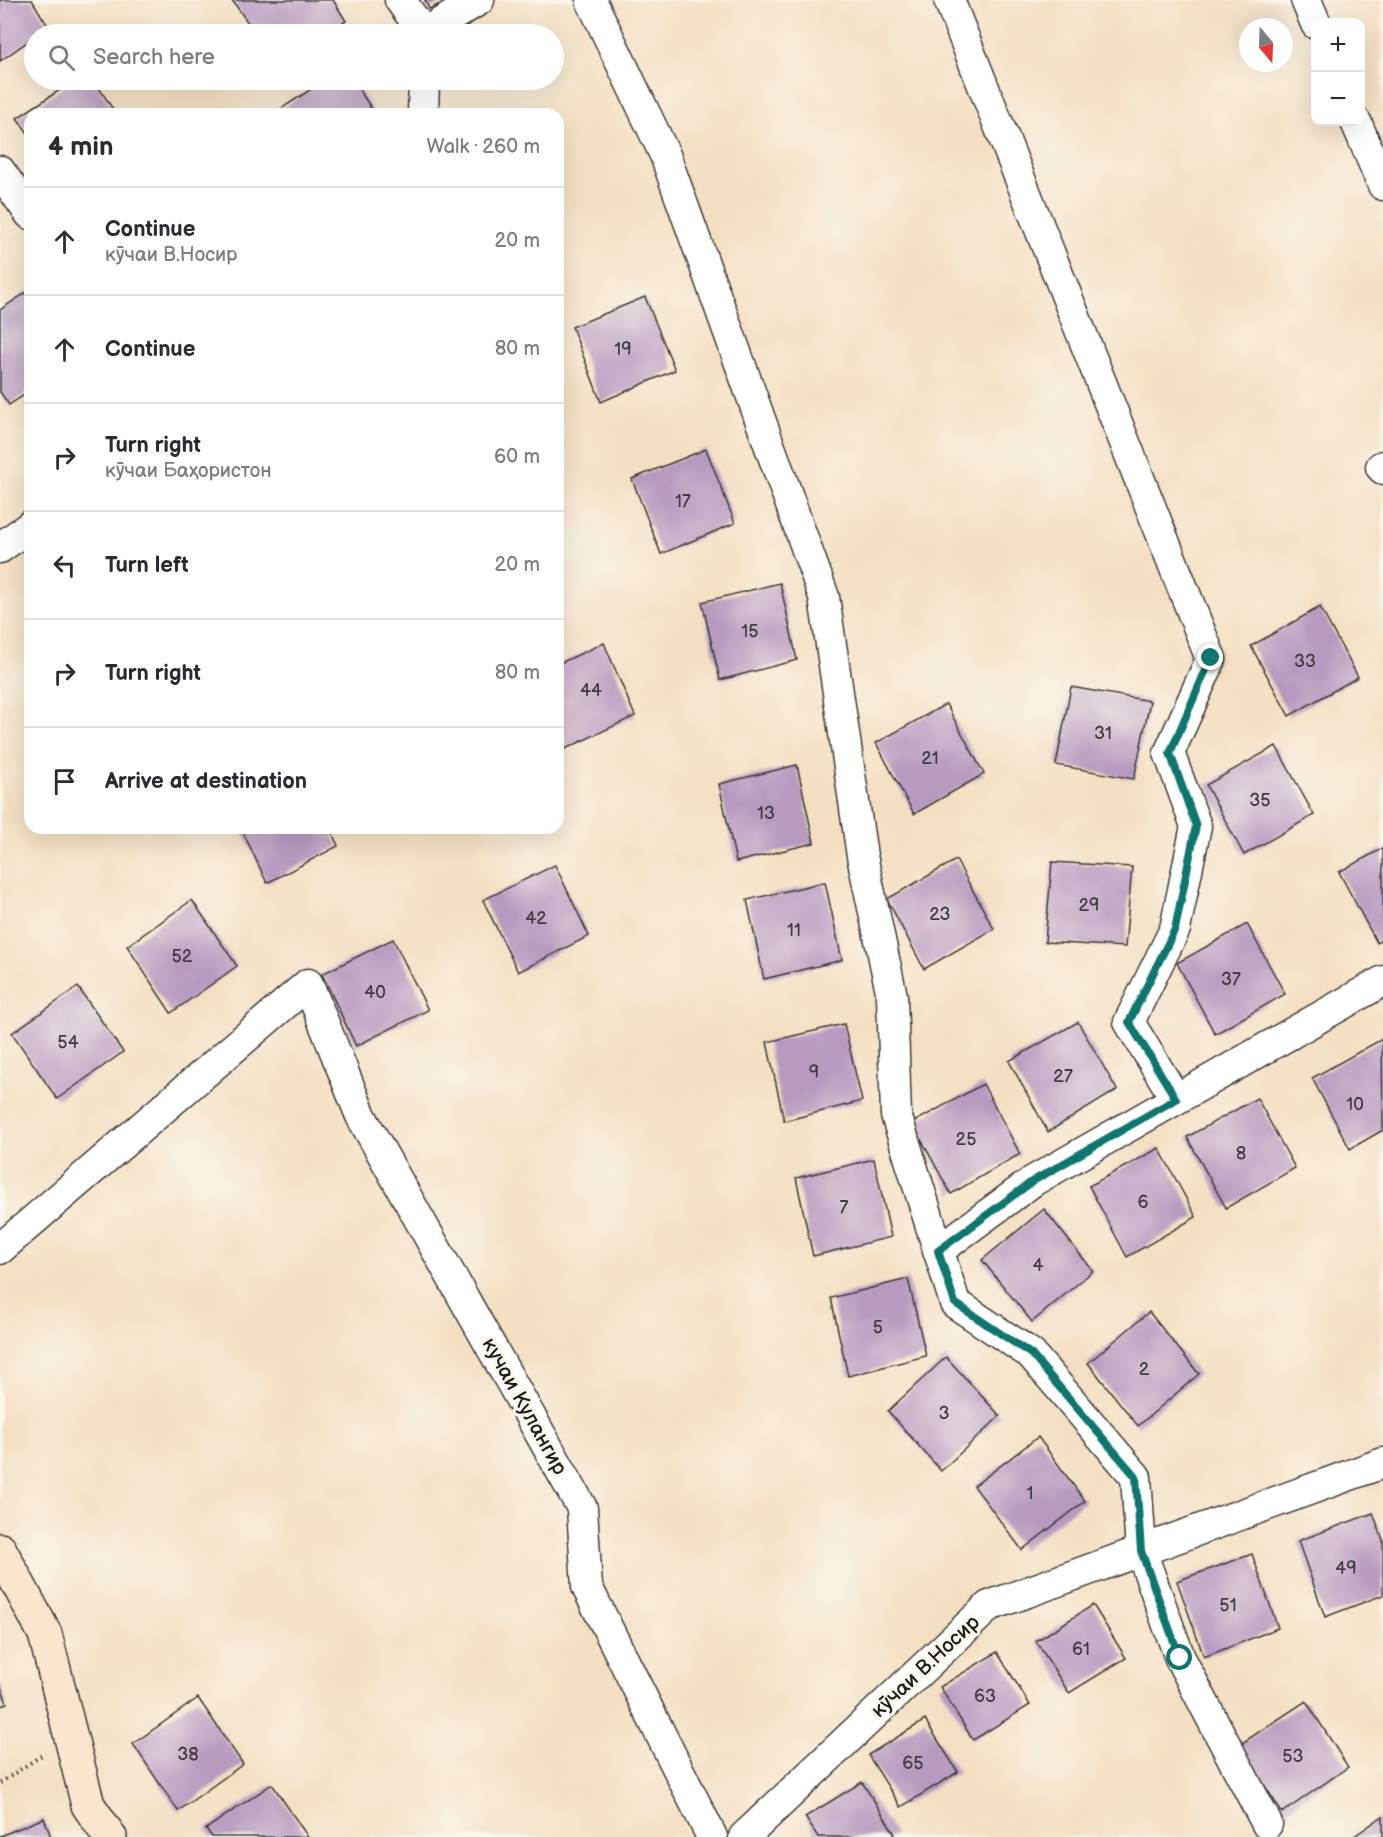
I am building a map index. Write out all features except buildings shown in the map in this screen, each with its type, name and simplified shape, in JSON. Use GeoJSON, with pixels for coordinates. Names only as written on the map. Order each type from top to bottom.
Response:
{"type":"FeatureCollection","features":[{"type":"Feature","properties":{"kind":"street"},"geometry":{"type":"LineString","coordinates":[[400,0],[417,24]]}},
{"type":"Feature","properties":{"kind":"street"},"geometry":{"type":"LineString","coordinates":[[440,24],[480,0]]}},
{"type":"Feature","properties":{"kind":"street"},"geometry":{"type":"LineString","coordinates":[[591,0],[665,155],[824,597],[862,856],[892,996],[896,1115],[955,1303],[1031,1354],[1136,1477],[1141,1551],[1180,1658],[1267,1824]]}},
{"type":"Feature","properties":{"kind":"street"},"geometry":{"type":"LineString","coordinates":[[949,0],[1211,658],[1170,753],[1196,826],[1175,929],[1129,1022],[1176,1099]]}},
{"type":"Feature","properties":{"kind":"street"},"geometry":{"type":"LineString","coordinates":[[1306,0],[1314,18]]}},
{"type":"Feature","properties":{"kind":"street"},"geometry":{"type":"LineString","coordinates":[[423,108],[424,90]]}},
{"type":"Feature","properties":{"kind":"street"},"geometry":{"type":"LineString","coordinates":[[1358,126],[1383,185]]}},
{"type":"Feature","properties":{"kind":"street"},"geometry":{"type":"LineString","coordinates":[[0,171],[24,205]]}},
{"type":"Feature","properties":{"kind":"street"},"geometry":{"type":"LineString","coordinates":[[0,548],[24,530]]}},
{"type":"Feature","properties":{"kind":"street"},"geometry":{"type":"LineString","coordinates":[[938,1251],[1033,1181],[1383,981]]}},
{"type":"Feature","properties":{"kind":"street","name":"кучаи Кулангир"},"geometry":{"type":"LineString","coordinates":[[0,1249],[308,984],[361,1116],[582,1508],[587,1587],[712,1837]]}},
{"type":"Feature","properties":{"kind":"street","name":"кӯчаи В.Носир"},"geometry":{"type":"LineString","coordinates":[[744,1837],[989,1606],[1383,1463]]}},
{"type":"Feature","properties":{"kind":"street"},"geometry":{"type":"LineString","coordinates":[[0,1550],[45,1634],[88,1804],[110,1837]]}},
{"type":"Feature","properties":{"kind":"path"},"geometry":{"type":"LineString","coordinates":[[0,1783],[36,1760],[70,1731]]}},
{"type":"Feature","properties":{"kind":"route"},"geometry":{"type":"LineString","coordinates":[[1180,1658],[1141,1551],[1136,1477],[1031,1354],[955,1303],[938,1251],[1033,1181],[1176,1099],[1129,1022],[1175,929],[1196,826],[1170,753],[1211,658]]}}]}
